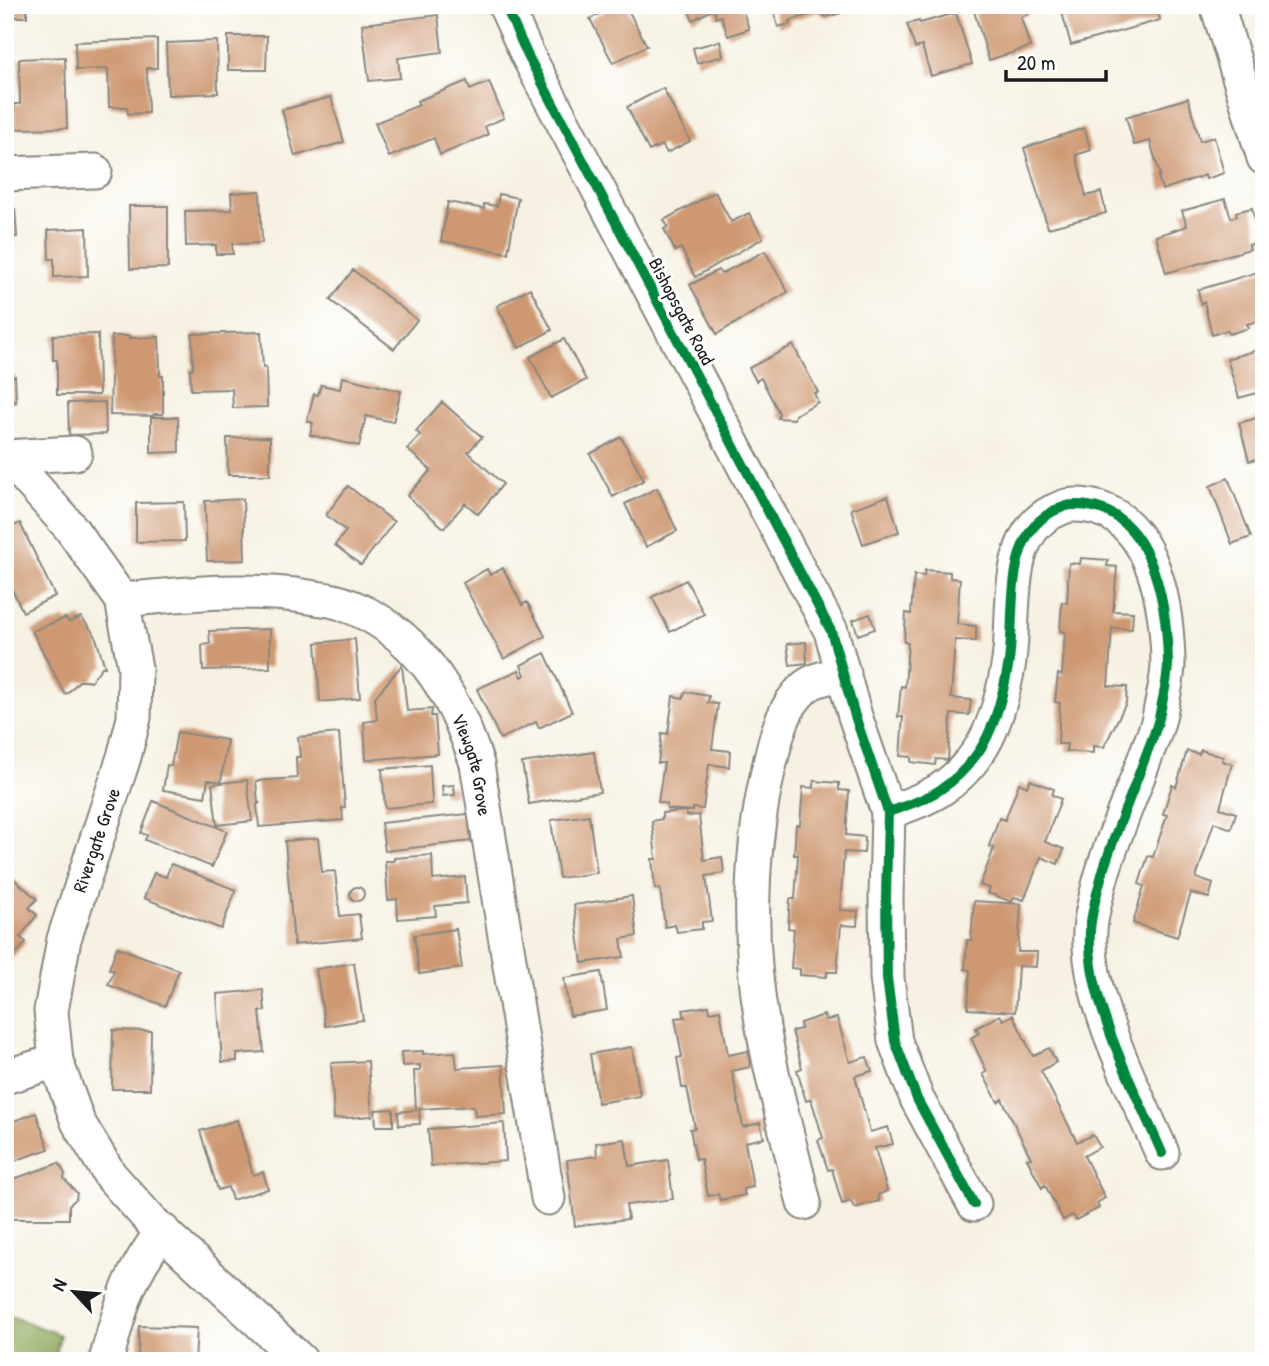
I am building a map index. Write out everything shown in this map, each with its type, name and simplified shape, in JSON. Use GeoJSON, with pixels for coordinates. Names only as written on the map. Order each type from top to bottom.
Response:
{"type":"FeatureCollection","features":[{"type":"Feature","properties":{"kind":"street","name":"Bishopsgate Road"},"geometry":{"type":"LineString","coordinates":[[505,5],[535,68],[831,631],[888,812]]}},
{"type":"Feature","properties":{"kind":"street"},"geometry":{"type":"LineString","coordinates":[[1217,5],[1264,158]]}},
{"type":"Feature","properties":{"kind":"street"},"geometry":{"type":"LineString","coordinates":[[5,174],[95,171]]}},
{"type":"Feature","properties":{"kind":"street"},"geometry":{"type":"LineString","coordinates":[[6,457],[75,453]]}},
{"type":"Feature","properties":{"kind":"street","name":"Rivergate Grove"},"geometry":{"type":"LineString","coordinates":[[6,457],[70,527],[122,600],[135,668],[134,718],[124,757],[64,939],[51,1011],[56,1061],[78,1122],[110,1175],[151,1221],[301,1361]]}},
{"type":"Feature","properties":{"kind":"street"},"geometry":{"type":"LineString","coordinates":[[974,1205],[917,1099],[895,1041],[887,978],[888,812],[921,802],[953,781],[980,750],[997,713],[1009,664],[1014,578],[1024,542],[1044,516],[1068,505],[1089,504],[1108,511],[1130,525],[1150,560],[1164,610],[1168,666],[1159,719],[1103,871],[1090,931],[1094,980],[1113,1038],[1162,1153]]}},
{"type":"Feature","properties":{"kind":"street","name":"Viewgate Grove"},"geometry":{"type":"LineString","coordinates":[[122,600],[217,593],[282,593],[341,602],[389,626],[423,658],[449,695],[464,725],[477,764],[548,1198]]}},
{"type":"Feature","properties":{"kind":"street"},"geometry":{"type":"LineString","coordinates":[[804,1203],[764,1033],[755,965],[753,882],[762,793],[777,734],[789,704],[805,686],[823,678],[844,674]]}},
{"type":"Feature","properties":{"kind":"street"},"geometry":{"type":"LineString","coordinates":[[5,1077],[56,1061]]}},
{"type":"Feature","properties":{"kind":"street"},"geometry":{"type":"LineString","coordinates":[[106,1361],[123,1295],[144,1254],[163,1231]]}},
{"type":"Feature","properties":{"kind":"green space"},"geometry":{"type":"Polygon","coordinates":[[[5,1314],[60,1335],[55,1361],[5,1361],[5,1314]]]}},
{"type":"Feature","properties":{"kind":"building"},"geometry":{"type":"Polygon","coordinates":[[[5,5],[27,5],[27,17],[5,17],[5,5]]]}},
{"type":"Feature","properties":{"kind":"building"},"geometry":{"type":"Polygon","coordinates":[[[686,5],[741,5],[749,29],[728,36],[721,16],[716,18],[714,9],[693,20],[686,5]]]}},
{"type":"Feature","properties":{"kind":"building"},"geometry":{"type":"Polygon","coordinates":[[[772,5],[838,5],[841,13],[826,17],[818,12],[778,27],[772,5]]]}},
{"type":"Feature","properties":{"kind":"building"},"geometry":{"type":"Polygon","coordinates":[[[982,5],[1026,5],[1029,14],[1021,17],[1030,47],[989,60],[973,8],[982,5]]]}},
{"type":"Feature","properties":{"kind":"building"},"geometry":{"type":"Polygon","coordinates":[[[1060,5],[1156,5],[1160,20],[1071,45],[1060,5]]]}},
{"type":"Feature","properties":{"kind":"building"},"geometry":{"type":"Polygon","coordinates":[[[614,6],[617,11],[626,6],[647,46],[613,63],[590,19],[614,6]]]}},
{"type":"Feature","properties":{"kind":"building"},"geometry":{"type":"Polygon","coordinates":[[[956,13],[972,64],[931,76],[922,46],[915,48],[907,24],[956,13]]]}},
{"type":"Feature","properties":{"kind":"building"},"geometry":{"type":"Polygon","coordinates":[[[438,15],[442,52],[398,58],[400,78],[369,81],[362,24],[438,15]]]}},
{"type":"Feature","properties":{"kind":"building"},"geometry":{"type":"Polygon","coordinates":[[[228,36],[267,36],[266,70],[228,70],[228,36]]]}},
{"type":"Feature","properties":{"kind":"building"},"geometry":{"type":"Polygon","coordinates":[[[157,39],[157,68],[147,68],[148,113],[128,114],[127,107],[109,107],[108,69],[76,70],[75,42],[157,39]]]}},
{"type":"Feature","properties":{"kind":"building"},"geometry":{"type":"Polygon","coordinates":[[[217,41],[218,93],[168,95],[166,43],[217,41]]]}},
{"type":"Feature","properties":{"kind":"building"},"geometry":{"type":"Polygon","coordinates":[[[720,41],[723,56],[697,63],[693,48],[720,41]]]}},
{"type":"Feature","properties":{"kind":"building"},"geometry":{"type":"Polygon","coordinates":[[[65,57],[67,128],[15,129],[14,104],[20,104],[19,59],[65,57]]]}},
{"type":"Feature","properties":{"kind":"building"},"geometry":{"type":"Polygon","coordinates":[[[467,81],[470,90],[489,82],[504,118],[485,126],[488,135],[440,155],[434,138],[389,157],[375,123],[419,105],[417,101],[467,81]]]}},
{"type":"Feature","properties":{"kind":"building"},"geometry":{"type":"Polygon","coordinates":[[[663,88],[690,141],[667,153],[662,145],[649,151],[627,107],[663,88]]]}},
{"type":"Feature","properties":{"kind":"building"},"geometry":{"type":"Polygon","coordinates":[[[331,97],[344,142],[295,156],[282,110],[331,97]]]}},
{"type":"Feature","properties":{"kind":"building"},"geometry":{"type":"Polygon","coordinates":[[[1188,98],[1200,141],[1214,137],[1224,173],[1206,179],[1205,175],[1162,190],[1150,141],[1134,145],[1126,117],[1188,98]]]}},
{"type":"Feature","properties":{"kind":"building"},"geometry":{"type":"Polygon","coordinates":[[[1084,128],[1091,150],[1076,155],[1086,196],[1101,192],[1106,213],[1048,228],[1024,148],[1084,128]]]}},
{"type":"Feature","properties":{"kind":"building"},"geometry":{"type":"Polygon","coordinates":[[[260,191],[262,243],[232,244],[233,254],[216,254],[216,245],[186,246],[185,211],[232,210],[231,193],[260,191]]]}},
{"type":"Feature","properties":{"kind":"building"},"geometry":{"type":"Polygon","coordinates":[[[715,192],[731,222],[749,213],[763,238],[695,277],[681,248],[675,251],[664,229],[668,227],[664,220],[715,192]]]}},
{"type":"Feature","properties":{"kind":"building"},"geometry":{"type":"Polygon","coordinates":[[[499,194],[518,198],[508,253],[441,241],[448,202],[484,209],[484,204],[497,206],[499,194]]]}},
{"type":"Feature","properties":{"kind":"building"},"geometry":{"type":"Polygon","coordinates":[[[1225,199],[1231,218],[1237,216],[1236,212],[1252,208],[1260,241],[1249,245],[1250,249],[1166,273],[1156,236],[1187,226],[1182,211],[1225,199]]]}},
{"type":"Feature","properties":{"kind":"building"},"geometry":{"type":"Polygon","coordinates":[[[129,206],[168,206],[168,268],[130,269],[129,206]]]}},
{"type":"Feature","properties":{"kind":"building"},"geometry":{"type":"Polygon","coordinates":[[[15,209],[17,237],[5,238],[5,210],[15,209]]]}},
{"type":"Feature","properties":{"kind":"building"},"geometry":{"type":"Polygon","coordinates":[[[87,228],[88,276],[54,277],[54,259],[49,259],[48,230],[87,228]]]}},
{"type":"Feature","properties":{"kind":"building"},"geometry":{"type":"Polygon","coordinates":[[[765,251],[788,292],[717,334],[690,285],[718,270],[721,274],[765,251]]]}},
{"type":"Feature","properties":{"kind":"building"},"geometry":{"type":"Polygon","coordinates":[[[353,270],[417,320],[394,349],[330,300],[353,270]]]}},
{"type":"Feature","properties":{"kind":"building"},"geometry":{"type":"Polygon","coordinates":[[[1264,270],[1264,319],[1247,324],[1249,328],[1229,334],[1227,330],[1212,335],[1204,302],[1201,304],[1198,290],[1264,270]]]}},
{"type":"Feature","properties":{"kind":"building"},"geometry":{"type":"Polygon","coordinates":[[[530,288],[552,330],[519,348],[497,306],[530,288]]]}},
{"type":"Feature","properties":{"kind":"building"},"geometry":{"type":"Polygon","coordinates":[[[261,332],[263,368],[266,367],[267,407],[233,408],[232,389],[191,390],[192,334],[261,332]]]}},
{"type":"Feature","properties":{"kind":"building"},"geometry":{"type":"Polygon","coordinates":[[[98,334],[99,395],[57,395],[57,360],[53,360],[53,335],[98,334]]]}},
{"type":"Feature","properties":{"kind":"building"},"geometry":{"type":"Polygon","coordinates":[[[112,336],[159,337],[163,414],[110,415],[112,336]]]}},
{"type":"Feature","properties":{"kind":"building"},"geometry":{"type":"Polygon","coordinates":[[[5,338],[11,338],[16,402],[5,403],[5,338]]]}},
{"type":"Feature","properties":{"kind":"building"},"geometry":{"type":"Polygon","coordinates":[[[564,339],[586,380],[551,398],[530,357],[564,339]]]}},
{"type":"Feature","properties":{"kind":"building"},"geometry":{"type":"Polygon","coordinates":[[[793,345],[818,392],[814,393],[818,402],[795,415],[794,419],[778,418],[779,413],[761,378],[756,381],[749,368],[793,345]]]}},
{"type":"Feature","properties":{"kind":"building"},"geometry":{"type":"Polygon","coordinates":[[[1264,348],[1264,391],[1239,398],[1227,359],[1264,348]]]}},
{"type":"Feature","properties":{"kind":"building"},"geometry":{"type":"Polygon","coordinates":[[[342,377],[401,391],[393,422],[366,416],[359,446],[310,435],[313,423],[307,421],[314,394],[318,395],[321,385],[340,389],[342,377]]]}},
{"type":"Feature","properties":{"kind":"building"},"geometry":{"type":"Polygon","coordinates":[[[105,402],[106,434],[69,435],[68,403],[105,402]]]}},
{"type":"Feature","properties":{"kind":"building"},"geometry":{"type":"Polygon","coordinates":[[[442,402],[482,437],[468,452],[503,484],[478,514],[465,503],[444,528],[407,496],[431,470],[407,449],[420,435],[416,431],[442,402]]]}},
{"type":"Feature","properties":{"kind":"building"},"geometry":{"type":"Polygon","coordinates":[[[1264,416],[1264,457],[1249,461],[1239,423],[1264,416]]]}},
{"type":"Feature","properties":{"kind":"building"},"geometry":{"type":"Polygon","coordinates":[[[151,417],[178,417],[179,452],[151,453],[151,417]]]}},
{"type":"Feature","properties":{"kind":"building"},"geometry":{"type":"Polygon","coordinates":[[[270,437],[270,475],[228,475],[227,438],[270,437]]]}},
{"type":"Feature","properties":{"kind":"building"},"geometry":{"type":"Polygon","coordinates":[[[621,437],[644,480],[613,497],[590,454],[621,437]]]}},
{"type":"Feature","properties":{"kind":"building"},"geometry":{"type":"Polygon","coordinates":[[[1228,478],[1251,537],[1232,544],[1210,486],[1228,478]]]}},
{"type":"Feature","properties":{"kind":"building"},"geometry":{"type":"Polygon","coordinates":[[[348,486],[394,522],[361,565],[335,545],[346,531],[326,515],[348,486]]]}},
{"type":"Feature","properties":{"kind":"building"},"geometry":{"type":"Polygon","coordinates":[[[657,488],[677,531],[646,547],[625,504],[657,488]]]}},
{"type":"Feature","properties":{"kind":"building"},"geometry":{"type":"Polygon","coordinates":[[[888,496],[899,532],[863,544],[851,509],[888,496]]]}},
{"type":"Feature","properties":{"kind":"building"},"geometry":{"type":"Polygon","coordinates":[[[243,499],[245,560],[207,561],[205,501],[243,499]]]}},
{"type":"Feature","properties":{"kind":"building"},"geometry":{"type":"Polygon","coordinates":[[[184,502],[185,541],[136,542],[136,503],[184,502]]]}},
{"type":"Feature","properties":{"kind":"building"},"geometry":{"type":"Polygon","coordinates":[[[20,523],[55,596],[23,612],[5,575],[5,530],[20,523]]]}},
{"type":"Feature","properties":{"kind":"building"},"geometry":{"type":"Polygon","coordinates":[[[1081,558],[1108,560],[1107,566],[1117,567],[1113,611],[1133,612],[1132,629],[1112,628],[1108,686],[1127,687],[1126,703],[1104,747],[1093,746],[1093,753],[1066,751],[1067,744],[1058,744],[1060,703],[1055,702],[1058,674],[1062,675],[1065,632],[1060,631],[1062,602],[1067,603],[1069,563],[1080,564],[1081,558]]]}},
{"type":"Feature","properties":{"kind":"building"},"geometry":{"type":"Polygon","coordinates":[[[503,568],[522,605],[527,602],[545,636],[504,659],[463,583],[487,569],[490,575],[503,568]]]}},
{"type":"Feature","properties":{"kind":"building"},"geometry":{"type":"Polygon","coordinates":[[[925,570],[950,572],[950,578],[960,579],[957,624],[976,626],[976,641],[955,640],[951,698],[971,700],[969,715],[951,714],[948,760],[936,759],[935,765],[911,762],[911,757],[900,756],[903,717],[898,717],[901,686],[905,687],[908,643],[904,642],[906,613],[911,614],[914,575],[924,576],[925,570]]]}},
{"type":"Feature","properties":{"kind":"building"},"geometry":{"type":"Polygon","coordinates":[[[686,580],[704,614],[670,632],[652,597],[686,580]]]}},
{"type":"Feature","properties":{"kind":"building"},"geometry":{"type":"Polygon","coordinates":[[[870,614],[875,629],[858,635],[853,620],[870,614]]]}},
{"type":"Feature","properties":{"kind":"building"},"geometry":{"type":"Polygon","coordinates":[[[81,617],[95,635],[105,667],[102,667],[91,681],[79,681],[65,694],[32,631],[65,618],[69,622],[81,617]]]}},
{"type":"Feature","properties":{"kind":"building"},"geometry":{"type":"Polygon","coordinates":[[[270,629],[270,668],[203,670],[202,645],[210,644],[209,631],[270,629]]]}},
{"type":"Feature","properties":{"kind":"building"},"geometry":{"type":"Polygon","coordinates":[[[355,639],[360,698],[320,702],[316,643],[355,639]]]}},
{"type":"Feature","properties":{"kind":"building"},"geometry":{"type":"Polygon","coordinates":[[[806,642],[807,663],[790,665],[787,644],[806,642]]]}},
{"type":"Feature","properties":{"kind":"building"},"geometry":{"type":"Polygon","coordinates":[[[545,653],[572,712],[539,728],[536,722],[500,739],[477,689],[519,670],[522,677],[525,675],[521,665],[545,653]]]}},
{"type":"Feature","properties":{"kind":"building"},"geometry":{"type":"Polygon","coordinates":[[[402,665],[407,711],[432,709],[438,754],[366,760],[364,722],[377,720],[375,697],[402,665]]]}},
{"type":"Feature","properties":{"kind":"building"},"geometry":{"type":"Polygon","coordinates":[[[685,692],[709,696],[708,703],[718,704],[712,749],[730,751],[729,767],[709,764],[703,809],[693,808],[693,811],[667,809],[667,804],[658,802],[664,763],[658,763],[662,733],[668,734],[673,696],[683,698],[685,692]]]}},
{"type":"Feature","properties":{"kind":"building"},"geometry":{"type":"Polygon","coordinates":[[[177,732],[227,740],[221,782],[208,780],[205,797],[163,790],[167,765],[171,766],[177,732]]]}},
{"type":"Feature","properties":{"kind":"building"},"geometry":{"type":"Polygon","coordinates":[[[339,733],[345,807],[342,808],[343,820],[259,827],[256,781],[297,778],[296,757],[300,757],[298,737],[339,733]]]}},
{"type":"Feature","properties":{"kind":"building"},"geometry":{"type":"Polygon","coordinates":[[[1201,750],[1223,757],[1222,761],[1232,764],[1220,808],[1236,813],[1231,829],[1214,822],[1196,878],[1213,884],[1209,898],[1191,893],[1177,937],[1133,923],[1144,886],[1139,884],[1148,856],[1153,857],[1167,815],[1163,814],[1172,785],[1176,787],[1187,751],[1199,754],[1201,750]]]}},
{"type":"Feature","properties":{"kind":"building"},"geometry":{"type":"Polygon","coordinates":[[[594,752],[600,792],[529,804],[522,763],[594,752]]]}},
{"type":"Feature","properties":{"kind":"building"},"geometry":{"type":"Polygon","coordinates":[[[430,765],[432,804],[385,808],[382,769],[430,765]]]}},
{"type":"Feature","properties":{"kind":"building"},"geometry":{"type":"Polygon","coordinates":[[[247,780],[252,821],[217,825],[212,784],[247,780]]]}},
{"type":"Feature","properties":{"kind":"building"},"geometry":{"type":"Polygon","coordinates":[[[1030,780],[1054,789],[1052,795],[1061,799],[1045,842],[1064,849],[1058,864],[1041,857],[1024,900],[1014,897],[1012,902],[988,893],[990,888],[980,885],[994,848],[989,846],[999,818],[1005,820],[1019,783],[1027,787],[1030,780]]]}},
{"type":"Feature","properties":{"kind":"building"},"geometry":{"type":"Polygon","coordinates":[[[814,781],[839,783],[839,790],[849,791],[846,835],[865,837],[864,853],[844,852],[840,910],[858,911],[857,926],[841,925],[837,972],[827,972],[827,977],[800,975],[800,969],[791,968],[794,929],[788,928],[790,899],[795,899],[798,855],[794,855],[796,825],[800,825],[803,787],[814,788],[814,781]]]}},
{"type":"Feature","properties":{"kind":"building"},"geometry":{"type":"Polygon","coordinates":[[[454,785],[455,795],[443,796],[442,786],[454,785]]]}},
{"type":"Feature","properties":{"kind":"building"},"geometry":{"type":"Polygon","coordinates":[[[153,801],[227,831],[212,867],[145,840],[147,835],[141,833],[153,801]]]}},
{"type":"Feature","properties":{"kind":"building"},"geometry":{"type":"Polygon","coordinates":[[[686,811],[687,816],[699,815],[704,860],[722,857],[724,873],[706,876],[712,921],[702,922],[702,929],[677,932],[675,925],[665,927],[660,889],[655,889],[652,859],[656,859],[652,821],[662,819],[662,813],[686,811]]]}},
{"type":"Feature","properties":{"kind":"building"},"geometry":{"type":"Polygon","coordinates":[[[468,814],[471,841],[385,851],[381,823],[468,814]]]}},
{"type":"Feature","properties":{"kind":"building"},"geometry":{"type":"Polygon","coordinates":[[[589,815],[597,873],[559,878],[551,820],[589,815]]]}},
{"type":"Feature","properties":{"kind":"building"},"geometry":{"type":"Polygon","coordinates":[[[318,838],[322,872],[335,871],[340,916],[359,914],[362,938],[294,945],[285,841],[318,838]]]}},
{"type":"Feature","properties":{"kind":"building"},"geometry":{"type":"Polygon","coordinates":[[[432,855],[433,880],[465,877],[467,903],[435,906],[436,916],[398,919],[397,899],[388,900],[385,861],[432,855]]]}},
{"type":"Feature","properties":{"kind":"building"},"geometry":{"type":"Polygon","coordinates":[[[171,864],[236,890],[221,929],[144,898],[154,873],[166,877],[171,864]]]}},
{"type":"Feature","properties":{"kind":"building"},"geometry":{"type":"Polygon","coordinates":[[[7,873],[37,899],[29,908],[37,915],[20,937],[26,942],[10,961],[5,957],[7,873]]]}},
{"type":"Feature","properties":{"kind":"building"},"geometry":{"type":"Polygon","coordinates":[[[357,887],[362,889],[362,899],[357,901],[352,899],[350,894],[352,889],[357,887]]]}},
{"type":"Feature","properties":{"kind":"building"},"geometry":{"type":"Polygon","coordinates":[[[632,896],[637,936],[621,939],[624,957],[582,963],[574,905],[632,896]]]}},
{"type":"Feature","properties":{"kind":"building"},"geometry":{"type":"Polygon","coordinates":[[[974,901],[1021,904],[1018,952],[1037,952],[1036,967],[1018,966],[1015,1012],[968,1009],[970,970],[965,969],[967,940],[971,940],[974,901]]]}},
{"type":"Feature","properties":{"kind":"building"},"geometry":{"type":"Polygon","coordinates":[[[456,929],[462,968],[419,974],[414,935],[456,929]]]}},
{"type":"Feature","properties":{"kind":"building"},"geometry":{"type":"Polygon","coordinates":[[[117,947],[179,970],[165,1006],[108,985],[114,971],[109,969],[117,947]]]}},
{"type":"Feature","properties":{"kind":"building"},"geometry":{"type":"Polygon","coordinates":[[[354,963],[363,1020],[325,1026],[316,969],[354,963]]]}},
{"type":"Feature","properties":{"kind":"building"},"geometry":{"type":"Polygon","coordinates":[[[601,972],[607,1010],[570,1016],[564,978],[601,972]]]}},
{"type":"Feature","properties":{"kind":"building"},"geometry":{"type":"Polygon","coordinates":[[[263,990],[265,1011],[260,1011],[264,1052],[237,1054],[237,1061],[222,1062],[217,994],[263,990]]]}},
{"type":"Feature","properties":{"kind":"building"},"geometry":{"type":"Polygon","coordinates":[[[709,1006],[710,1012],[720,1010],[728,1055],[748,1051],[750,1067],[732,1071],[743,1127],[760,1123],[764,1138],[745,1142],[753,1187],[743,1189],[745,1195],[720,1200],[718,1194],[708,1196],[701,1159],[696,1160],[690,1129],[695,1128],[687,1088],[682,1088],[677,1058],[682,1057],[675,1018],[685,1017],[683,1010],[709,1006]]]}},
{"type":"Feature","properties":{"kind":"building"},"geometry":{"type":"Polygon","coordinates":[[[824,1015],[826,1020],[837,1018],[850,1062],[867,1057],[872,1071],[855,1076],[870,1132],[888,1127],[893,1144],[875,1148],[887,1191],[878,1195],[879,1201],[854,1208],[851,1201],[842,1204],[832,1169],[828,1170],[818,1140],[823,1138],[811,1099],[806,1101],[797,1070],[802,1068],[792,1031],[801,1029],[800,1023],[824,1015]]]}},
{"type":"Feature","properties":{"kind":"building"},"geometry":{"type":"Polygon","coordinates":[[[1000,1015],[1003,1020],[1013,1015],[1033,1056],[1049,1048],[1056,1062],[1041,1071],[1077,1142],[1093,1135],[1100,1147],[1084,1156],[1105,1198],[1097,1203],[1099,1208],[1076,1220],[1073,1215],[1063,1220],[1045,1185],[1042,1188],[1027,1159],[1031,1158],[1002,1099],[998,1102],[983,1074],[987,1072],[971,1038],[979,1033],[976,1028],[1000,1015]]]}},
{"type":"Feature","properties":{"kind":"building"},"geometry":{"type":"Polygon","coordinates":[[[113,1030],[151,1031],[150,1089],[112,1089],[113,1030]]]}},
{"type":"Feature","properties":{"kind":"building"},"geometry":{"type":"Polygon","coordinates":[[[632,1047],[640,1096],[598,1103],[590,1054],[632,1047]]]}},
{"type":"Feature","properties":{"kind":"building"},"geometry":{"type":"Polygon","coordinates":[[[423,1051],[423,1054],[455,1052],[457,1068],[503,1065],[506,1114],[475,1116],[474,1106],[419,1109],[420,1124],[399,1125],[398,1112],[416,1110],[414,1071],[420,1071],[420,1065],[402,1066],[401,1052],[423,1051]]]}},
{"type":"Feature","properties":{"kind":"building"},"geometry":{"type":"Polygon","coordinates":[[[368,1061],[372,1116],[334,1119],[331,1063],[368,1061]]]}},
{"type":"Feature","properties":{"kind":"building"},"geometry":{"type":"Polygon","coordinates":[[[393,1109],[393,1126],[376,1126],[375,1110],[393,1109]]]}},
{"type":"Feature","properties":{"kind":"building"},"geometry":{"type":"Polygon","coordinates":[[[36,1113],[49,1149],[5,1164],[5,1124],[36,1113]]]}},
{"type":"Feature","properties":{"kind":"building"},"geometry":{"type":"Polygon","coordinates":[[[237,1120],[253,1175],[263,1172],[268,1189],[232,1200],[228,1187],[218,1190],[200,1131],[237,1120]]]}},
{"type":"Feature","properties":{"kind":"building"},"geometry":{"type":"Polygon","coordinates":[[[504,1123],[506,1161],[431,1166],[428,1129],[504,1123]]]}},
{"type":"Feature","properties":{"kind":"building"},"geometry":{"type":"Polygon","coordinates":[[[625,1139],[629,1166],[668,1160],[673,1199],[626,1205],[628,1219],[575,1226],[567,1160],[597,1156],[596,1143],[625,1139]]]}},
{"type":"Feature","properties":{"kind":"building"},"geometry":{"type":"Polygon","coordinates":[[[59,1163],[65,1174],[64,1179],[77,1193],[76,1199],[69,1205],[69,1219],[5,1219],[5,1182],[59,1163]]]}},
{"type":"Feature","properties":{"kind":"building"},"geometry":{"type":"Polygon","coordinates":[[[139,1326],[197,1328],[195,1361],[138,1359],[139,1326]]]}},
{"type":"Feature","properties":{"kind":"cycle path"},"geometry":{"type":"LineString","coordinates":[[505,5],[528,56],[831,631],[855,716],[888,812],[887,978],[895,1041],[917,1099],[974,1204]]}},
{"type":"Feature","properties":{"kind":"cycle path"},"geometry":{"type":"LineString","coordinates":[[888,812],[916,802],[950,783],[970,763],[985,742],[998,711],[1008,667],[1018,560],[1025,541],[1036,524],[1052,512],[1073,505],[1100,509],[1121,520],[1138,538],[1150,560],[1164,612],[1168,669],[1158,724],[1113,842],[1093,908],[1091,958],[1096,986],[1114,1044],[1162,1153]]}}]}
